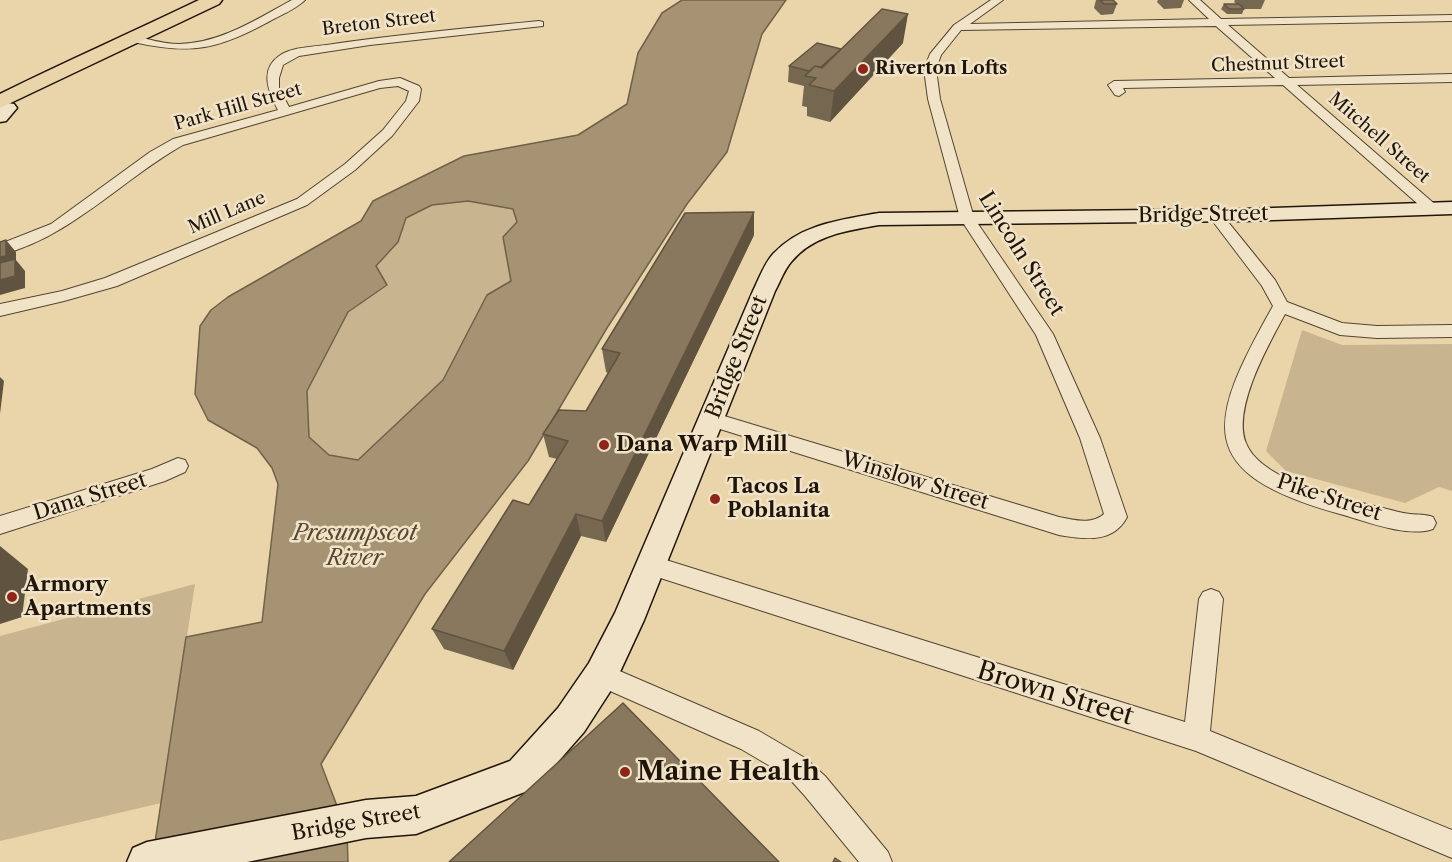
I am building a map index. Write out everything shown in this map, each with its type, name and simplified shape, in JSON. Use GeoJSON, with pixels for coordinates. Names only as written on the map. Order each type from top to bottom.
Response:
{"type":"FeatureCollection","features":[{"type":"Feature","properties":{"kind":"highway"},"geometry":{"type":"LineString","coordinates":[[2,110],[134,39],[213,0]]}},
{"type":"Feature","properties":{"kind":"street"},"geometry":{"type":"LineString","coordinates":[[134,39],[178,47],[207,44],[232,35],[300,0]]}},
{"type":"Feature","properties":{"kind":"street","name":"Lincoln Street"},"geometry":{"type":"LineString","coordinates":[[999,0],[958,27],[936,54],[930,76],[933,99],[967,218],[1044,334],[1090,438],[1116,517]]}},
{"type":"Feature","properties":{"kind":"street","name":"Mitchell Street"},"geometry":{"type":"LineString","coordinates":[[1194,0],[1284,82],[1442,208]]}},
{"type":"Feature","properties":{"kind":"street"},"geometry":{"type":"LineString","coordinates":[[958,27],[1452,18]]}},
{"type":"Feature","properties":{"kind":"street","name":"Breton Street"},"geometry":{"type":"LineString","coordinates":[[285,111],[273,88],[273,78],[278,64],[284,58],[297,53],[370,42],[539,24]]}},
{"type":"Feature","properties":{"kind":"street","name":"Chestnut Street"},"geometry":{"type":"LineString","coordinates":[[1119,92],[1114,85],[1452,78]]}},
{"type":"Feature","properties":{"kind":"street","name":"Park Hill Street"},"geometry":{"type":"LineString","coordinates":[[0,250],[38,236],[71,218],[134,170],[172,146],[379,85],[400,82],[406,85]]}},
{"type":"Feature","properties":{"kind":"street","name":"Mill Lane"},"geometry":{"type":"LineString","coordinates":[[0,310],[64,296],[111,282],[302,202],[365,154],[405,113],[416,94],[415,89],[406,85]]}},
{"type":"Feature","properties":{"kind":"street","name":"Bridge Street"},"geometry":{"type":"LineString","coordinates":[[147,862],[366,819],[416,815],[522,775],[571,720],[601,675],[628,620],[764,291],[780,260],[799,242],[828,228],[879,219],[1215,215],[1442,208]]}},
{"type":"Feature","properties":{"kind":"street"},"geometry":{"type":"LineString","coordinates":[[1215,215],[1269,284],[1281,306],[1299,315],[1340,329],[1377,332],[1452,332]]}},
{"type":"Feature","properties":{"kind":"street","name":"Pike Street"},"geometry":{"type":"LineString","coordinates":[[1281,306],[1242,386],[1233,427],[1234,441],[1240,456],[1273,482],[1295,491],[1408,523],[1425,523]]}},
{"type":"Feature","properties":{"kind":"street","name":"Winslow Street"},"geometry":{"type":"LineString","coordinates":[[711,418],[1059,526],[1082,530],[1102,529],[1116,517]]}},
{"type":"Feature","properties":{"kind":"street","name":"Dana Street"},"geometry":{"type":"LineString","coordinates":[[0,525],[158,475],[178,466]]}},
{"type":"Feature","properties":{"kind":"street","name":"Brown Street"},"geometry":{"type":"LineString","coordinates":[[650,565],[1196,738],[1452,844]]}},
{"type":"Feature","properties":{"kind":"street"},"geometry":{"type":"LineString","coordinates":[[1196,738],[1211,599]]}},
{"type":"Feature","properties":{"kind":"street"},"geometry":{"type":"LineString","coordinates":[[601,675],[750,740],[796,767],[815,786],[878,862]]}},
{"type":"Feature","properties":{"kind":"shaded area"},"geometry":{"type":"Polygon","coordinates":[[[468,201],[513,209],[517,222],[503,237],[512,281],[487,295],[443,380],[358,460],[329,455],[309,437],[307,391],[348,312],[387,286],[376,266],[398,242],[406,218],[432,205],[468,201]]]}},
{"type":"Feature","properties":{"kind":"shaded area"},"geometry":{"type":"Polygon","coordinates":[[[1302,330],[1342,345],[1452,344],[1452,491],[1439,487],[1405,503],[1286,471],[1266,451],[1302,330]]]}},
{"type":"Feature","properties":{"kind":"shaded area"},"geometry":{"type":"Polygon","coordinates":[[[195,584],[161,803],[0,841],[0,636],[195,584]]]}},
{"type":"Feature","properties":{"kind":"water","name":"Presumpscot River"},"geometry":{"type":"Polygon","coordinates":[[[682,0],[786,0],[762,34],[727,152],[687,204],[607,328],[528,461],[425,594],[321,764],[347,832],[348,862],[152,862],[186,637],[262,622],[278,484],[272,468],[257,448],[208,420],[195,394],[200,326],[211,310],[228,297],[361,221],[373,201],[464,156],[578,135],[627,104],[638,53],[662,13],[682,0]],[[468,201],[432,205],[406,218],[398,242],[376,266],[387,285],[348,312],[307,391],[309,437],[329,455],[358,460],[443,380],[487,295],[511,281],[503,237],[517,222],[513,209],[468,201]]]}},
{"type":"Feature","properties":{"kind":"building"},"geometry":{"type":"Polygon","coordinates":[[[1100,0],[1113,0],[1117,4],[1104,4],[1100,0]]]}},
{"type":"Feature","properties":{"kind":"building"},"geometry":{"type":"Polygon","coordinates":[[[1224,4],[1239,4],[1244,9],[1229,9],[1224,4]]]}},
{"type":"Feature","properties":{"kind":"building"},"geometry":{"type":"Polygon","coordinates":[[[882,9],[908,14],[834,91],[809,85],[816,78],[805,76],[815,66],[822,68],[882,9]]]}},
{"type":"Feature","properties":{"kind":"building"},"geometry":{"type":"Polygon","coordinates":[[[817,43],[841,49],[821,67],[815,66],[809,71],[789,66],[817,43]]]}},
{"type":"Feature","properties":{"kind":"building","name":"Dana Warp Mill"},"geometry":{"type":"Polygon","coordinates":[[[754,212],[602,521],[576,514],[504,651],[432,629],[513,500],[529,505],[568,441],[543,434],[559,410],[586,411],[620,353],[602,349],[685,213],[754,212]]]}},
{"type":"Feature","properties":{"kind":"building"},"geometry":{"type":"Polygon","coordinates":[[[6,240],[6,256],[0,257],[0,242],[6,240]]]}},
{"type":"Feature","properties":{"kind":"building"},"geometry":{"type":"Polygon","coordinates":[[[15,259],[15,276],[0,280],[0,263],[15,259]]]}},
{"type":"Feature","properties":{"kind":"building","name":"Maine Health"},"geometry":{"type":"Polygon","coordinates":[[[623,703],[779,862],[449,862],[623,703]]]}},
{"type":"Feature","properties":{"kind":"place","name":"Riverton Lofts"},"geometry":{"type":"Point","coordinates":[863,69]}},
{"type":"Feature","properties":{"kind":"place","name":"Dana Warp Mill"},"geometry":{"type":"Point","coordinates":[604,445]}},
{"type":"Feature","properties":{"kind":"place","name":"Tacos La Poblanita"},"geometry":{"type":"Point","coordinates":[715,499]}},
{"type":"Feature","properties":{"kind":"place","name":"Armory Apartments"},"geometry":{"type":"Point","coordinates":[12,597]}},
{"type":"Feature","properties":{"kind":"place","name":"Maine Health"},"geometry":{"type":"Point","coordinates":[625,772]}}]}
